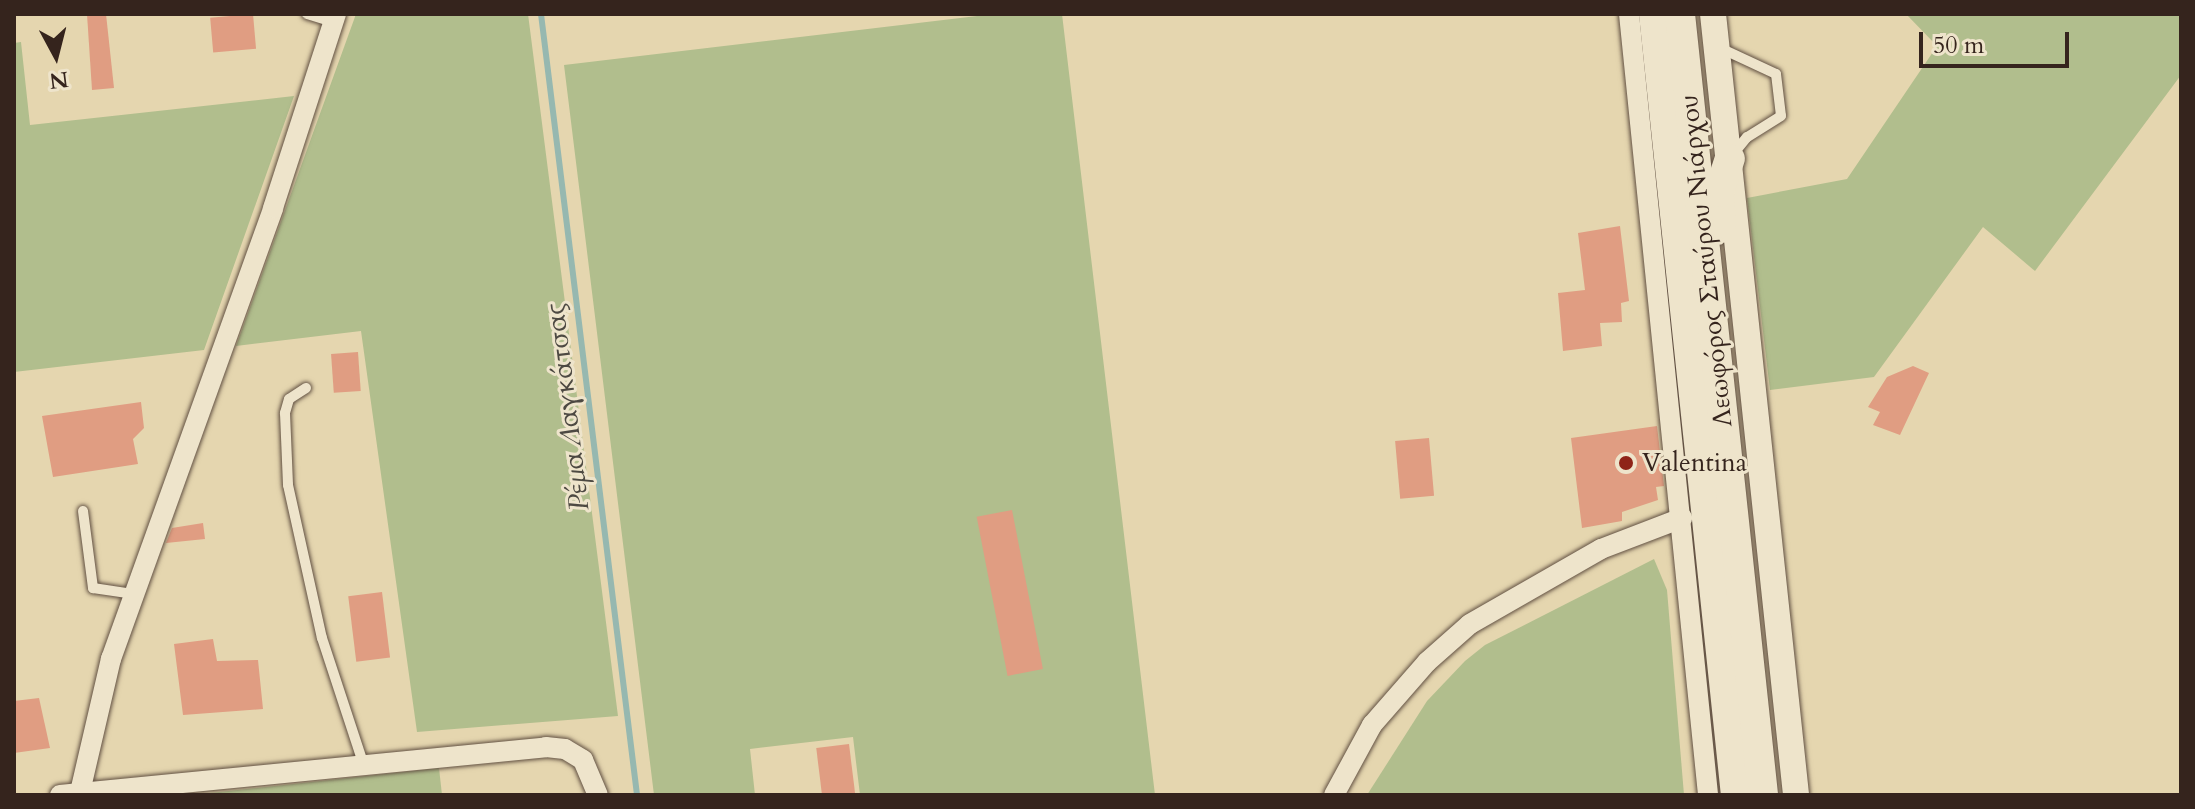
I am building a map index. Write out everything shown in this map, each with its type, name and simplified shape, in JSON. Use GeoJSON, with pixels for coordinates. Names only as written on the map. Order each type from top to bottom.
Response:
{"type":"FeatureCollection","features":[{"type":"Feature","properties":{"kind":"main road","name":"Λεωφόρος Σταύρου Νιάρχου"},"geometry":{"type":"LineString","coordinates":[[1654,14],[1736,795]]}},
{"type":"Feature","properties":{"kind":"main road","name":"Λεωφόρος Σταύρου Νιάρχου"},"geometry":{"type":"LineString","coordinates":[[1680,14],[1763,795]]}},
{"type":"Feature","properties":{"kind":"main road"},"geometry":{"type":"LineString","coordinates":[[1715,349],[1725,299],[1719,192],[1730,159]]}},
{"type":"Feature","properties":{"kind":"street"},"geometry":{"type":"LineString","coordinates":[[1629,14],[1708,795]]}},
{"type":"Feature","properties":{"kind":"street"},"geometry":{"type":"LineString","coordinates":[[1713,14],[1796,795]]}},
{"type":"Feature","properties":{"kind":"street"},"geometry":{"type":"LineString","coordinates":[[335,18],[273,208],[133,594],[73,794],[170,789],[363,763],[554,747],[583,760],[598,795]]}},
{"type":"Feature","properties":{"kind":"street"},"geometry":{"type":"LineString","coordinates":[[1334,795],[1372,725],[1427,662],[1470,624],[1601,549],[1682,518]]}},
{"type":"Feature","properties":{"kind":"lane"},"geometry":{"type":"LineString","coordinates":[[307,14],[335,18]]}},
{"type":"Feature","properties":{"kind":"lane"},"geometry":{"type":"LineString","coordinates":[[1716,46],[1776,74],[1781,116],[1747,137],[1730,159]]}},
{"type":"Feature","properties":{"kind":"lane"},"geometry":{"type":"LineString","coordinates":[[306,388],[289,399],[285,413],[288,485],[322,638],[363,763]]}},
{"type":"Feature","properties":{"kind":"lane"},"geometry":{"type":"LineString","coordinates":[[83,511],[93,588],[133,594]]}},
{"type":"Feature","properties":{"kind":"green space"},"geometry":{"type":"Polygon","coordinates":[[[356,14],[528,14],[618,716],[417,732],[361,331],[236,346],[356,14]]]}},
{"type":"Feature","properties":{"kind":"green space"},"geometry":{"type":"Polygon","coordinates":[[[994,14],[1062,14],[1155,795],[860,795],[853,737],[750,749],[755,795],[654,795],[564,65],[994,14]]]}},
{"type":"Feature","properties":{"kind":"green space"},"geometry":{"type":"Polygon","coordinates":[[[1906,14],[2181,14],[2181,75],[2035,271],[1983,227],[1874,377],[1770,390],[1747,198],[1847,179],[1937,46],[1906,14]]]}},
{"type":"Feature","properties":{"kind":"green space"},"geometry":{"type":"Polygon","coordinates":[[[21,42],[30,125],[294,96],[204,350],[14,372],[14,43],[21,42]]]}},
{"type":"Feature","properties":{"kind":"green space"},"geometry":{"type":"Polygon","coordinates":[[[1654,559],[1667,590],[1684,795],[1367,795],[1427,701],[1465,661],[1485,645],[1654,559]]]}},
{"type":"Feature","properties":{"kind":"green space"},"geometry":{"type":"Polygon","coordinates":[[[439,768],[442,795],[191,795],[439,768]]]}},
{"type":"Feature","properties":{"kind":"building"},"geometry":{"type":"Polygon","coordinates":[[[87,14],[106,14],[114,88],[92,90],[87,14]]]}},
{"type":"Feature","properties":{"kind":"building"},"geometry":{"type":"Polygon","coordinates":[[[253,14],[256,49],[213,53],[210,18],[253,14]]]}},
{"type":"Feature","properties":{"kind":"building"},"geometry":{"type":"Polygon","coordinates":[[[1620,226],[1629,301],[1621,303],[1622,322],[1600,323],[1602,346],[1563,351],[1558,293],[1585,290],[1578,233],[1620,226]]]}},
{"type":"Feature","properties":{"kind":"building"},"geometry":{"type":"Polygon","coordinates":[[[358,352],[361,391],[334,393],[331,354],[358,352]]]}},
{"type":"Feature","properties":{"kind":"building"},"geometry":{"type":"Polygon","coordinates":[[[1913,366],[1929,373],[1900,435],[1873,425],[1880,412],[1868,407],[1887,377],[1913,366]]]}},
{"type":"Feature","properties":{"kind":"building"},"geometry":{"type":"Polygon","coordinates":[[[141,402],[144,428],[133,439],[138,464],[53,477],[42,416],[141,402]]]}},
{"type":"Feature","properties":{"kind":"building"},"geometry":{"type":"Polygon","coordinates":[[[1657,426],[1664,486],[1656,487],[1658,500],[1622,512],[1622,521],[1582,528],[1571,438],[1657,426]]]}},
{"type":"Feature","properties":{"kind":"building"},"geometry":{"type":"Polygon","coordinates":[[[1429,438],[1434,496],[1400,499],[1395,441],[1429,438]]]}},
{"type":"Feature","properties":{"kind":"building"},"geometry":{"type":"Polygon","coordinates":[[[1012,510],[1043,669],[1008,676],[977,517],[1012,510]]]}},
{"type":"Feature","properties":{"kind":"building"},"geometry":{"type":"Polygon","coordinates":[[[203,523],[205,539],[166,543],[172,528],[203,523]]]}},
{"type":"Feature","properties":{"kind":"building"},"geometry":{"type":"Polygon","coordinates":[[[382,592],[390,658],[356,662],[348,596],[382,592]]]}},
{"type":"Feature","properties":{"kind":"building"},"geometry":{"type":"Polygon","coordinates":[[[213,639],[217,661],[258,660],[263,709],[183,715],[174,644],[213,639]]]}},
{"type":"Feature","properties":{"kind":"building"},"geometry":{"type":"Polygon","coordinates":[[[39,698],[50,748],[14,753],[14,701],[39,698]]]}},
{"type":"Feature","properties":{"kind":"building"},"geometry":{"type":"Polygon","coordinates":[[[849,744],[855,795],[822,795],[816,748],[849,744]]]}},
{"type":"Feature","properties":{"kind":"waterway","name":"Ρέμα Λαγκάτσας"},"geometry":{"type":"LineString","coordinates":[[541,14],[637,795]]}},
{"type":"Feature","properties":{"kind":"place","name":"Valentina"},"geometry":{"type":"Point","coordinates":[1626,463]}}]}
